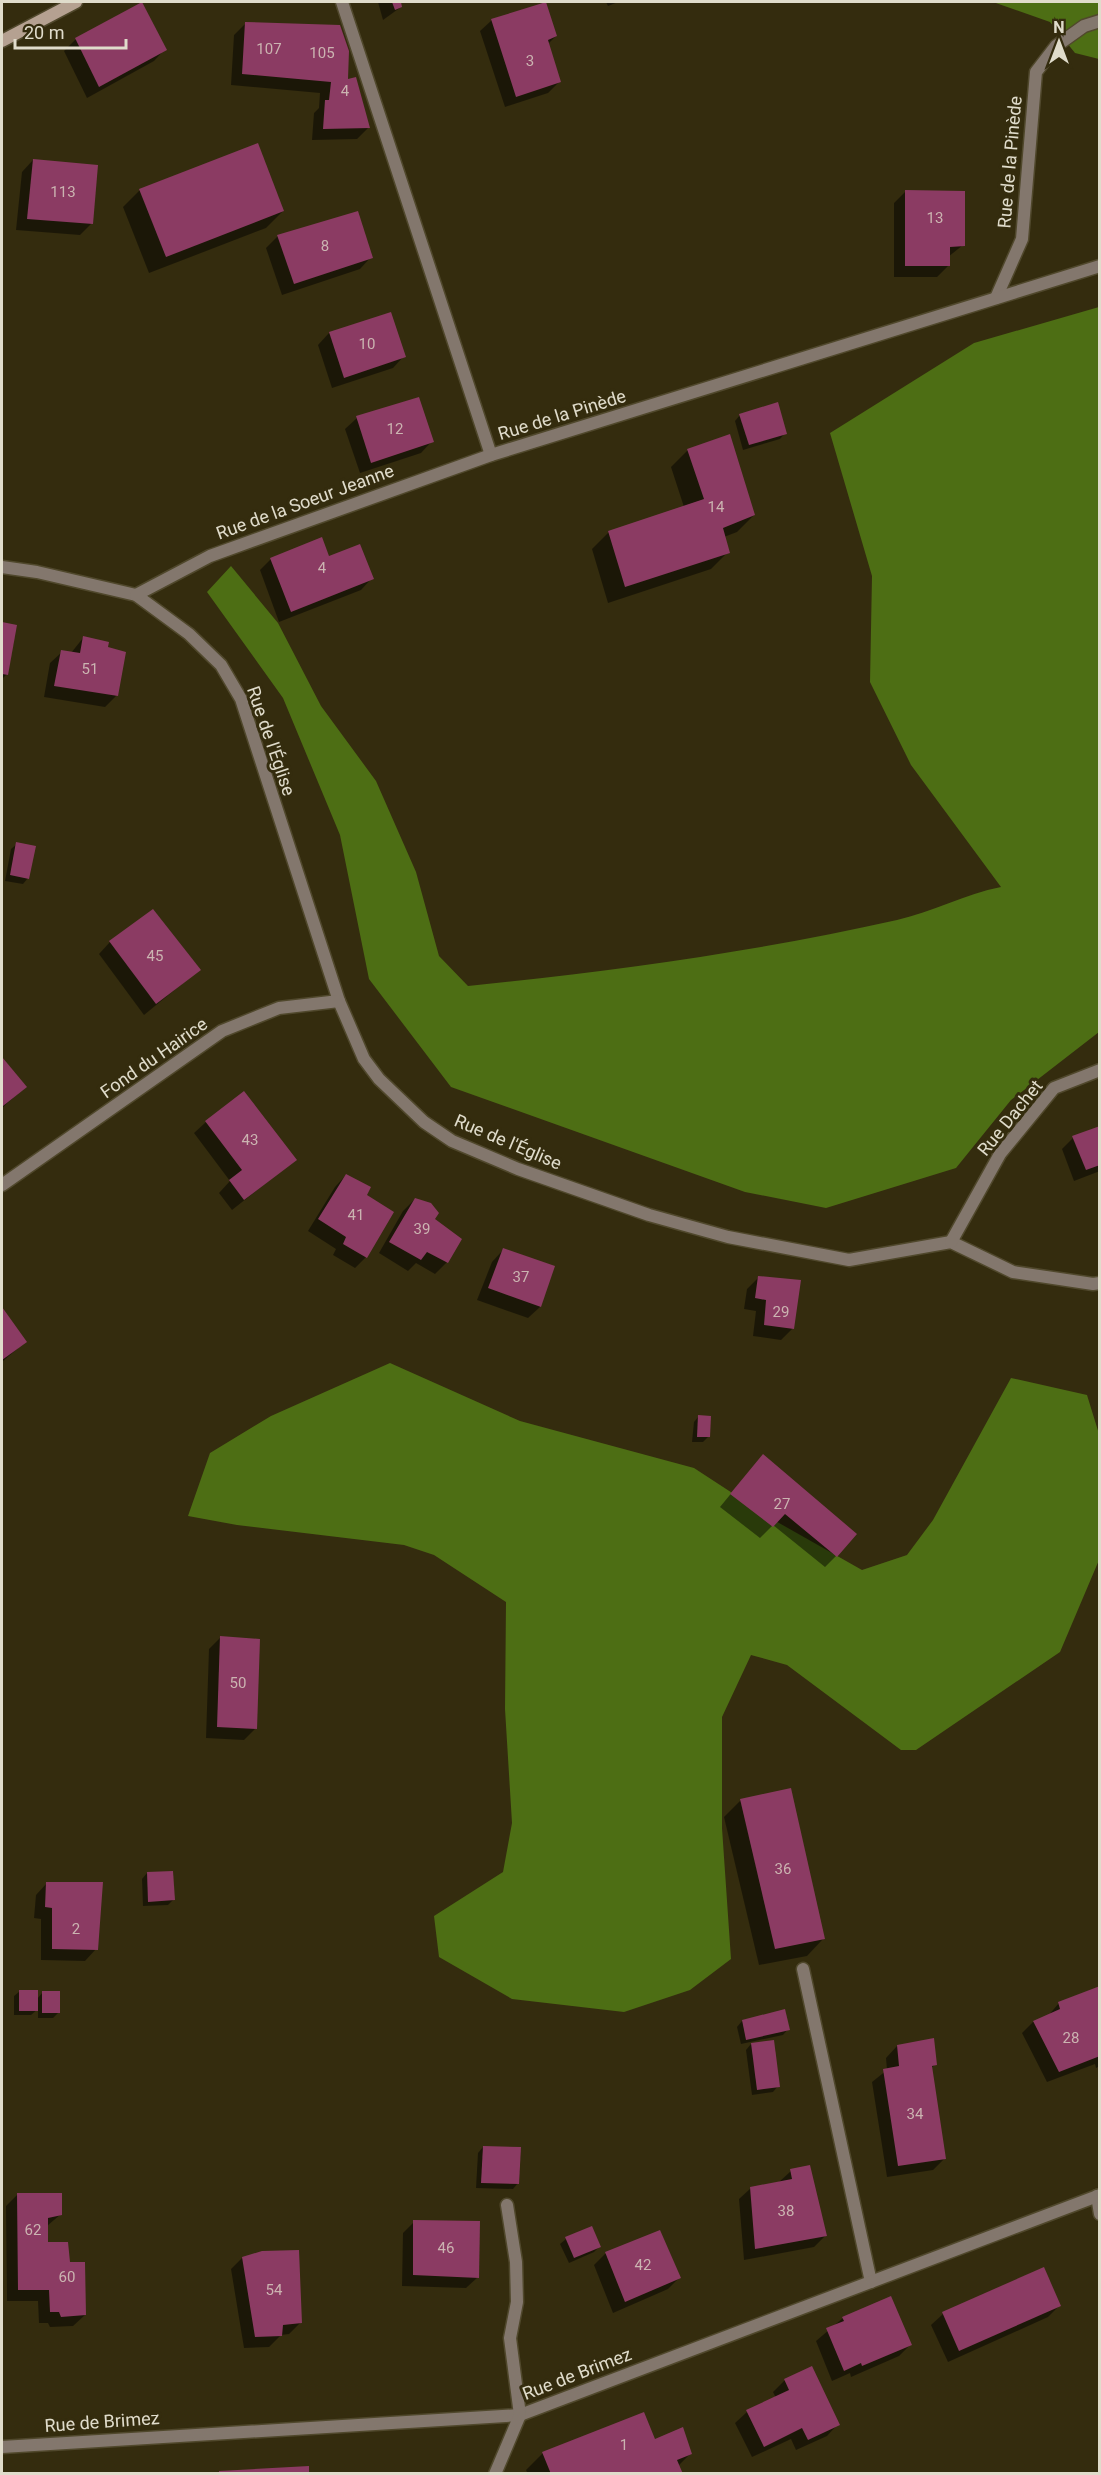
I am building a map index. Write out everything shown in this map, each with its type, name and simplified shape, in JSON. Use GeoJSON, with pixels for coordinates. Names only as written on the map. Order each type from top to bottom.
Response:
{"type":"FeatureCollection","features":[{"type":"Feature","properties":{"kind":"main road"},"geometry":{"type":"LineString","coordinates":[[2,40],[76,2]]}},
{"type":"Feature","properties":{"kind":"street","name":"Rue de la Pinède"},"geometry":{"type":"LineString","coordinates":[[342,2],[491,455],[1100,266]]}},
{"type":"Feature","properties":{"kind":"street","name":"Rue de la Pinède"},"geometry":{"type":"LineString","coordinates":[[996,298],[1022,238],[1036,72],[1056,46],[1084,26],[1100,21]]}},
{"type":"Feature","properties":{"kind":"street","name":"Rue de la Soeur Jeanne"},"geometry":{"type":"LineString","coordinates":[[136,595],[210,556],[310,518],[491,455]]}},
{"type":"Feature","properties":{"kind":"street","name":"Rue de l'Église"},"geometry":{"type":"LineString","coordinates":[[2,567],[37,572],[136,595],[189,634],[221,665],[241,699],[339,1001],[364,1059],[379,1079],[424,1122],[452,1141],[518,1168],[648,1215],[717,1234],[849,1260],[951,1242]]}},
{"type":"Feature","properties":{"kind":"street","name":"Fond du Hairice"},"geometry":{"type":"LineString","coordinates":[[3,1183],[222,1031],[279,1008],[339,1001]]}},
{"type":"Feature","properties":{"kind":"street","name":"Rue Dachet"},"geometry":{"type":"LineString","coordinates":[[951,1242],[1000,1154],[1054,1088],[1100,1070]]}},
{"type":"Feature","properties":{"kind":"street"},"geometry":{"type":"LineString","coordinates":[[951,1242],[1013,1272],[1093,1284],[1100,1283]]}},
{"type":"Feature","properties":{"kind":"street"},"geometry":{"type":"LineString","coordinates":[[803,1969],[871,2282]]}},
{"type":"Feature","properties":{"kind":"street"},"geometry":{"type":"LineString","coordinates":[[1098,2196],[1100,2214]]}},
{"type":"Feature","properties":{"kind":"street","name":"Rue de Brimez"},"geometry":{"type":"LineString","coordinates":[[2,2447],[520,2415],[1098,2196]]}},
{"type":"Feature","properties":{"kind":"street"},"geometry":{"type":"LineString","coordinates":[[495,2474],[520,2415],[510,2338],[518,2302],[516,2262],[507,2205]]}},
{"type":"Feature","properties":{"kind":"green space"},"geometry":{"type":"Polygon","coordinates":[[[993,2],[1099,2],[1099,59],[1075,53],[1050,22],[993,2]]]}},
{"type":"Feature","properties":{"kind":"green space"},"geometry":{"type":"Polygon","coordinates":[[[1099,307],[1099,1032],[1011,1100],[956,1168],[826,1208],[745,1192],[451,1087],[369,979],[340,835],[283,698],[207,592],[231,566],[278,623],[321,706],[376,781],[416,872],[439,956],[468,986],[630,967],[737,951],[897,920],[923,912],[1001,887],[911,765],[870,682],[872,576],[830,433],[974,343],[1099,307]]]}},
{"type":"Feature","properties":{"kind":"green space"},"geometry":{"type":"Polygon","coordinates":[[[390,1363],[520,1421],[694,1468],[772,1519],[862,1570],[907,1555],[933,1520],[1011,1378],[1087,1395],[1099,1434],[1099,1560],[1060,1652],[916,1750],[901,1750],[787,1665],[751,1655],[722,1717],[722,1828],[731,1959],[690,1990],[624,2012],[512,1999],[439,1957],[434,1916],[503,1872],[512,1823],[505,1709],[506,1602],[434,1555],[404,1545],[237,1525],[188,1516],[210,1453],[271,1416],[390,1363]]]}},
{"type":"Feature","properties":{"kind":"building"},"geometry":{"type":"Polygon","coordinates":[[[142,2],[167,50],[99,87],[75,38],[142,2]]]}},
{"type":"Feature","properties":{"kind":"building"},"geometry":{"type":"Polygon","coordinates":[[[392,2],[401,2],[402,7],[395,10],[392,2]]]}},
{"type":"Feature","properties":{"kind":"building"},"geometry":{"type":"Polygon","coordinates":[[[546,2],[557,36],[548,40],[561,82],[516,97],[491,19],[546,2]]]}},
{"type":"Feature","properties":{"kind":"building"},"geometry":{"type":"Polygon","coordinates":[[[245,22],[340,25],[349,51],[348,79],[356,77],[370,128],[323,129],[325,100],[329,100],[331,82],[242,74],[245,22]]]}},
{"type":"Feature","properties":{"kind":"building"},"geometry":{"type":"Polygon","coordinates":[[[258,143],[284,211],[166,257],[139,189],[258,143]]]}},
{"type":"Feature","properties":{"kind":"building"},"geometry":{"type":"Polygon","coordinates":[[[33,159],[98,165],[93,224],[27,219],[33,159]]]}},
{"type":"Feature","properties":{"kind":"building"},"geometry":{"type":"Polygon","coordinates":[[[905,190],[965,191],[965,246],[950,247],[950,266],[905,266],[905,190]]]}},
{"type":"Feature","properties":{"kind":"building"},"geometry":{"type":"Polygon","coordinates":[[[358,211],[373,258],[294,284],[277,235],[358,211]]]}},
{"type":"Feature","properties":{"kind":"building"},"geometry":{"type":"Polygon","coordinates":[[[391,312],[406,357],[344,378],[329,332],[391,312]]]}},
{"type":"Feature","properties":{"kind":"building"},"geometry":{"type":"Polygon","coordinates":[[[419,397],[434,442],[371,463],[356,416],[419,397]]]}},
{"type":"Feature","properties":{"kind":"building"},"geometry":{"type":"Polygon","coordinates":[[[778,402],[787,434],[749,445],[739,414],[778,402]]]}},
{"type":"Feature","properties":{"kind":"building"},"geometry":{"type":"Polygon","coordinates":[[[730,434],[755,515],[723,528],[730,553],[625,587],[608,531],[704,499],[687,449],[730,434]]]}},
{"type":"Feature","properties":{"kind":"building"},"geometry":{"type":"Polygon","coordinates":[[[322,537],[329,556],[360,544],[374,579],[291,612],[270,558],[322,537]]]}},
{"type":"Feature","properties":{"kind":"building"},"geometry":{"type":"Polygon","coordinates":[[[2,622],[17,625],[8,675],[2,674],[2,622]]]}},
{"type":"Feature","properties":{"kind":"building"},"geometry":{"type":"Polygon","coordinates":[[[83,636],[109,642],[108,647],[126,652],[118,696],[54,686],[61,650],[80,653],[83,636]]]}},
{"type":"Feature","properties":{"kind":"building"},"geometry":{"type":"Polygon","coordinates":[[[16,842],[36,846],[29,879],[10,875],[16,842]]]}},
{"type":"Feature","properties":{"kind":"building"},"geometry":{"type":"Polygon","coordinates":[[[153,909],[201,970],[156,1004],[109,941],[153,909]]]}},
{"type":"Feature","properties":{"kind":"building"},"geometry":{"type":"Polygon","coordinates":[[[2,1057],[27,1087],[3,1106],[2,1104],[2,1057]]]}},
{"type":"Feature","properties":{"kind":"building"},"geometry":{"type":"Polygon","coordinates":[[[244,1091],[297,1160],[244,1200],[229,1180],[242,1170],[205,1121],[244,1091]]]}},
{"type":"Feature","properties":{"kind":"building"},"geometry":{"type":"Polygon","coordinates":[[[1100,1126],[1100,1165],[1086,1170],[1072,1136],[1100,1126]]]}},
{"type":"Feature","properties":{"kind":"building"},"geometry":{"type":"Polygon","coordinates":[[[346,1174],[371,1187],[367,1195],[394,1212],[367,1258],[343,1244],[346,1237],[318,1219],[346,1174]]]}},
{"type":"Feature","properties":{"kind":"building"},"geometry":{"type":"Polygon","coordinates":[[[415,1198],[431,1203],[439,1213],[435,1219],[462,1239],[448,1263],[427,1252],[421,1260],[389,1242],[415,1198]]]}},
{"type":"Feature","properties":{"kind":"building"},"geometry":{"type":"Polygon","coordinates":[[[503,1248],[555,1266],[541,1307],[488,1288],[503,1248]]]}},
{"type":"Feature","properties":{"kind":"building"},"geometry":{"type":"Polygon","coordinates":[[[758,1276],[801,1280],[794,1329],[764,1325],[766,1300],[755,1298],[758,1276]]]}},
{"type":"Feature","properties":{"kind":"building"},"geometry":{"type":"Polygon","coordinates":[[[2,1307],[27,1342],[2,1360],[2,1307]]]}},
{"type":"Feature","properties":{"kind":"building"},"geometry":{"type":"Polygon","coordinates":[[[698,1415],[711,1416],[710,1437],[697,1437],[698,1415]]]}},
{"type":"Feature","properties":{"kind":"building"},"geometry":{"type":"Polygon","coordinates":[[[763,1454],[857,1534],[837,1557],[785,1514],[773,1527],[730,1494],[763,1454]]]}},
{"type":"Feature","properties":{"kind":"building"},"geometry":{"type":"Polygon","coordinates":[[[220,1636],[260,1639],[257,1729],[217,1727],[220,1636]]]}},
{"type":"Feature","properties":{"kind":"building"},"geometry":{"type":"Polygon","coordinates":[[[791,1788],[825,1939],[775,1949],[740,1799],[791,1788]]]}},
{"type":"Feature","properties":{"kind":"building"},"geometry":{"type":"Polygon","coordinates":[[[173,1871],[175,1900],[148,1902],[147,1872],[173,1871]]]}},
{"type":"Feature","properties":{"kind":"building"},"geometry":{"type":"Polygon","coordinates":[[[46,1882],[103,1882],[98,1950],[52,1949],[52,1908],[45,1907],[46,1882]]]}},
{"type":"Feature","properties":{"kind":"building"},"geometry":{"type":"Polygon","coordinates":[[[1100,1986],[1100,2056],[1059,2072],[1033,2021],[1060,2009],[1058,2002],[1100,1986]]]}},
{"type":"Feature","properties":{"kind":"building"},"geometry":{"type":"Polygon","coordinates":[[[19,1990],[38,1990],[38,2011],[19,2011],[19,1990]]]}},
{"type":"Feature","properties":{"kind":"building"},"geometry":{"type":"Polygon","coordinates":[[[42,1991],[60,1991],[60,2013],[42,2013],[42,1991]]]}},
{"type":"Feature","properties":{"kind":"building"},"geometry":{"type":"Polygon","coordinates":[[[785,2009],[790,2030],[746,2040],[742,2020],[785,2009]]]}},
{"type":"Feature","properties":{"kind":"building"},"geometry":{"type":"Polygon","coordinates":[[[934,2038],[937,2065],[932,2066],[946,2159],[898,2166],[883,2069],[899,2066],[897,2045],[934,2038]]]}},
{"type":"Feature","properties":{"kind":"building"},"geometry":{"type":"Polygon","coordinates":[[[774,2040],[780,2087],[757,2090],[751,2043],[774,2040]]]}},
{"type":"Feature","properties":{"kind":"building"},"geometry":{"type":"Polygon","coordinates":[[[483,2146],[521,2147],[519,2184],[481,2183],[483,2146]]]}},
{"type":"Feature","properties":{"kind":"building"},"geometry":{"type":"Polygon","coordinates":[[[810,2165],[827,2236],[755,2249],[750,2187],[792,2179],[790,2169],[810,2165]]]}},
{"type":"Feature","properties":{"kind":"building"},"geometry":{"type":"Polygon","coordinates":[[[17,2193],[62,2193],[62,2215],[48,2218],[48,2242],[68,2242],[70,2262],[85,2262],[86,2315],[61,2317],[59,2312],[50,2312],[49,2290],[18,2290],[17,2193]]]}},
{"type":"Feature","properties":{"kind":"building"},"geometry":{"type":"Polygon","coordinates":[[[413,2220],[480,2221],[479,2278],[413,2275],[413,2220]]]}},
{"type":"Feature","properties":{"kind":"building"},"geometry":{"type":"Polygon","coordinates":[[[592,2226],[601,2247],[574,2258],[565,2237],[592,2226]]]}},
{"type":"Feature","properties":{"kind":"building"},"geometry":{"type":"Polygon","coordinates":[[[660,2230],[681,2278],[625,2302],[605,2252],[660,2230]]]}},
{"type":"Feature","properties":{"kind":"building"},"geometry":{"type":"Polygon","coordinates":[[[299,2250],[302,2323],[283,2325],[282,2336],[255,2337],[242,2257],[262,2251],[299,2250]]]}},
{"type":"Feature","properties":{"kind":"building"},"geometry":{"type":"Polygon","coordinates":[[[1044,2267],[1061,2306],[959,2351],[942,2312],[1044,2267]]]}},
{"type":"Feature","properties":{"kind":"building"},"geometry":{"type":"Polygon","coordinates":[[[891,2296],[912,2345],[844,2371],[826,2328],[844,2321],[842,2317],[891,2296]]]}},
{"type":"Feature","properties":{"kind":"building"},"geometry":{"type":"Polygon","coordinates":[[[812,2366],[840,2425],[808,2440],[802,2428],[764,2447],[746,2410],[789,2390],[784,2379],[812,2366]]]}},
{"type":"Feature","properties":{"kind":"building"},"geometry":{"type":"Polygon","coordinates":[[[644,2412],[655,2439],[683,2427],[692,2454],[677,2460],[683,2474],[551,2474],[542,2452],[644,2412]]]}},
{"type":"Feature","properties":{"kind":"building"},"geometry":{"type":"Polygon","coordinates":[[[309,2466],[309,2474],[219,2474],[219,2471],[309,2466]]]}}]}
